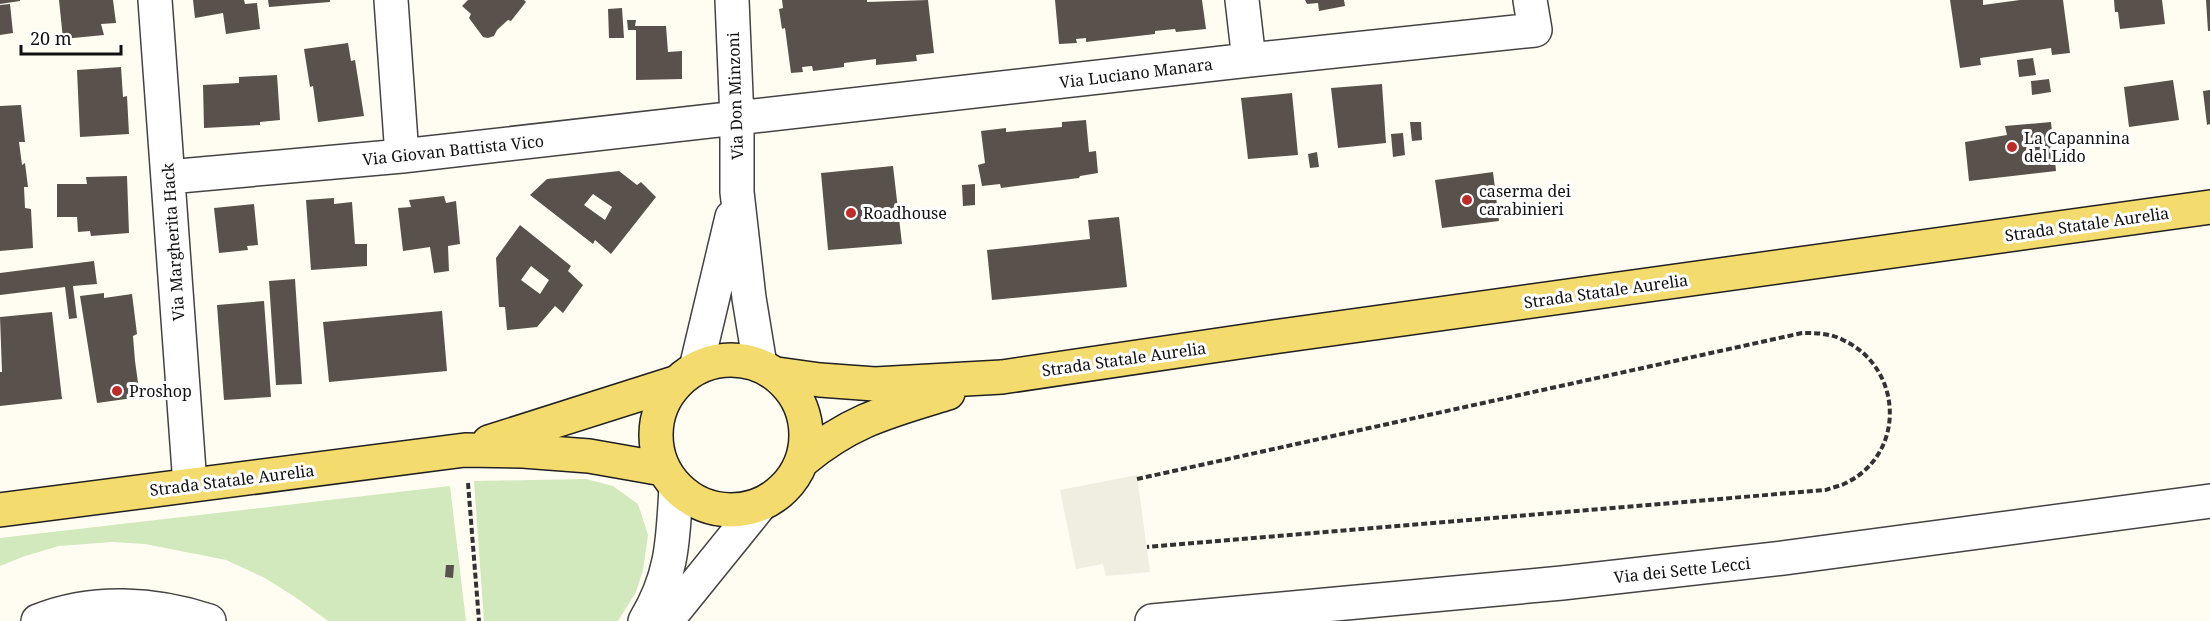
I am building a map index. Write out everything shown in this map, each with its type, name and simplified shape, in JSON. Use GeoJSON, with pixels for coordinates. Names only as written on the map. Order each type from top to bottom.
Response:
{"type":"FeatureCollection","features":[{"type":"Feature","properties":{"kind":"main road","name":"Strada Statale Aurelia"},"geometry":{"type":"LineString","coordinates":[[769,370],[875,384],[1002,377],[1273,337],[2210,207]]}},
{"type":"Feature","properties":{"kind":"main road"},"geometry":{"type":"LineString","coordinates":[[728,359],[744,360],[769,370],[789,386],[804,413],[806,445],[797,472],[782,491],[760,504],[738,510],[716,509],[701,504],[670,478],[656,439],[657,423],[668,394],[687,375],[711,362],[728,359]]}},
{"type":"Feature","properties":{"kind":"main road","name":"Strada Statale Aurelia"},"geometry":{"type":"LineString","coordinates":[[466,461],[687,375]]}},
{"type":"Feature","properties":{"kind":"main road","name":"Strada Statale Aurelia"},"geometry":{"type":"LineString","coordinates":[[802,461],[825,441],[877,414],[1002,377]]}},
{"type":"Feature","properties":{"kind":"main road","name":"Strada Statale Aurelia"},"geometry":{"type":"LineString","coordinates":[[0,510],[190,485],[466,461],[523,451],[589,456],[670,478]]}},
{"type":"Feature","properties":{"kind":"street","name":"Via Margherita Hack"},"geometry":{"type":"LineString","coordinates":[[155,0],[190,485]]}},
{"type":"Feature","properties":{"kind":"street"},"geometry":{"type":"LineString","coordinates":[[391,0],[402,156]]}},
{"type":"Feature","properties":{"kind":"street","name":"Via Don Minzoni"},"geometry":{"type":"LineString","coordinates":[[732,0],[737,119],[737,192],[749,298],[769,370]]}},
{"type":"Feature","properties":{"kind":"street"},"geometry":{"type":"LineString","coordinates":[[1242,0],[1249,60]]}},
{"type":"Feature","properties":{"kind":"street","name":"Via Luciano Manara"},"geometry":{"type":"LineString","coordinates":[[737,119],[1249,60],[1533,15]]}},
{"type":"Feature","properties":{"kind":"street","name":"Via Giovan Battista Vico"},"geometry":{"type":"LineString","coordinates":[[168,177],[402,156],[737,119]]}},
{"type":"Feature","properties":{"kind":"street","name":"Via Don Minzoni"},"geometry":{"type":"LineString","coordinates":[[687,375],[737,192]]}},
{"type":"Feature","properties":{"kind":"street"},"geometry":{"type":"LineString","coordinates":[[645,621],[661,590],[671,559],[670,478]]}},
{"type":"Feature","properties":{"kind":"street","name":"Via dei Sette Lecci"},"geometry":{"type":"LineString","coordinates":[[1152,621],[1597,579],[1795,556],[2210,501]]}},
{"type":"Feature","properties":{"kind":"street"},"geometry":{"type":"LineString","coordinates":[[674,617],[760,504]]}},
{"type":"Feature","properties":{"kind":"street"},"geometry":{"type":"LineString","coordinates":[[38,621],[89,608],[131,606],[168,609],[209,621]]}},
{"type":"Feature","properties":{"kind":"path"},"geometry":{"type":"LineString","coordinates":[[1137,479],[1802,333],[1822,333],[1841,338],[1858,348],[1878,370],[1889,398],[1890,418],[1886,438],[1877,456],[1864,471],[1848,482],[1826,490],[1147,547]]}},
{"type":"Feature","properties":{"kind":"path"},"geometry":{"type":"LineString","coordinates":[[466,461],[479,621]]}},
{"type":"Feature","properties":{"kind":"green space"},"geometry":{"type":"Polygon","coordinates":[[[586,479],[613,486],[638,504],[648,535],[643,570],[636,592],[618,621],[484,621],[474,481],[586,479]]]}},
{"type":"Feature","properties":{"kind":"green space"},"geometry":{"type":"Polygon","coordinates":[[[450,486],[466,621],[328,621],[265,578],[226,560],[145,544],[112,542],[59,546],[0,566],[0,538],[450,486]]]}},
{"type":"Feature","properties":{"kind":"shaded area"},"geometry":{"type":"Polygon","coordinates":[[[1137,475],[1150,572],[1106,576],[1103,564],[1076,569],[1060,490],[1137,475]]]}},
{"type":"Feature","properties":{"kind":"building"},"geometry":{"type":"Polygon","coordinates":[[[0,0],[20,0],[20,1],[0,4],[0,0]]]}},
{"type":"Feature","properties":{"kind":"building"},"geometry":{"type":"Polygon","coordinates":[[[59,0],[113,0],[116,23],[101,24],[104,35],[63,39],[59,0]]]}},
{"type":"Feature","properties":{"kind":"building"},"geometry":{"type":"Polygon","coordinates":[[[193,0],[244,0],[245,4],[257,3],[260,29],[226,34],[223,13],[195,18],[193,0]]]}},
{"type":"Feature","properties":{"kind":"building"},"geometry":{"type":"Polygon","coordinates":[[[268,0],[330,0],[330,2],[269,7],[268,0]]]}},
{"type":"Feature","properties":{"kind":"building"},"geometry":{"type":"Polygon","coordinates":[[[468,0],[524,0],[526,2],[511,21],[508,20],[494,36],[488,38],[483,37],[469,18],[471,14],[462,6],[468,0]]]}},
{"type":"Feature","properties":{"kind":"building"},"geometry":{"type":"Polygon","coordinates":[[[782,0],[867,0],[867,2],[928,0],[934,53],[916,55],[917,61],[876,65],[876,59],[844,63],[844,67],[813,71],[812,66],[802,67],[803,72],[791,73],[785,28],[782,29],[779,9],[783,8],[782,0]]]}},
{"type":"Feature","properties":{"kind":"building"},"geometry":{"type":"Polygon","coordinates":[[[1055,0],[1202,0],[1206,29],[1176,32],[1175,29],[1155,31],[1155,34],[1086,42],[1086,38],[1076,39],[1077,43],[1059,44],[1055,0]]]}},
{"type":"Feature","properties":{"kind":"building"},"geometry":{"type":"Polygon","coordinates":[[[1305,0],[1344,0],[1345,6],[1319,11],[1318,3],[1307,4],[1305,0]]]}},
{"type":"Feature","properties":{"kind":"building"},"geometry":{"type":"Polygon","coordinates":[[[1950,0],[1983,0],[1983,5],[2020,0],[2063,0],[2070,53],[2052,55],[2051,48],[1980,58],[1981,65],[1960,68],[1950,0]]]}},
{"type":"Feature","properties":{"kind":"building"},"geometry":{"type":"Polygon","coordinates":[[[2114,0],[2162,0],[2165,24],[2120,29],[2114,0]]]}},
{"type":"Feature","properties":{"kind":"building"},"geometry":{"type":"Polygon","coordinates":[[[2206,0],[2210,0],[2210,31],[2208,31],[2206,0]]]}},
{"type":"Feature","properties":{"kind":"building"},"geometry":{"type":"Polygon","coordinates":[[[10,4],[13,33],[0,35],[0,5],[10,4]]]}},
{"type":"Feature","properties":{"kind":"building"},"geometry":{"type":"Polygon","coordinates":[[[622,8],[624,38],[609,38],[608,9],[622,8]]]}},
{"type":"Feature","properties":{"kind":"building"},"geometry":{"type":"Polygon","coordinates":[[[627,20],[636,20],[635,26],[666,26],[668,52],[682,51],[682,79],[636,80],[636,30],[628,30],[627,20]]]}},
{"type":"Feature","properties":{"kind":"building"},"geometry":{"type":"Polygon","coordinates":[[[348,43],[351,61],[355,60],[364,116],[318,122],[313,86],[310,87],[304,49],[348,43]]]}},
{"type":"Feature","properties":{"kind":"building"},"geometry":{"type":"Polygon","coordinates":[[[2033,58],[2036,75],[2019,77],[2017,60],[2033,58]]]}},
{"type":"Feature","properties":{"kind":"building"},"geometry":{"type":"Polygon","coordinates":[[[121,67],[123,97],[127,96],[129,134],[80,137],[77,70],[121,67]]]}},
{"type":"Feature","properties":{"kind":"building"},"geometry":{"type":"Polygon","coordinates":[[[277,75],[280,120],[260,122],[260,125],[204,128],[203,85],[239,83],[239,77],[277,75]]]}},
{"type":"Feature","properties":{"kind":"building"},"geometry":{"type":"Polygon","coordinates":[[[2049,79],[2051,92],[2032,95],[2031,81],[2049,79]]]}},
{"type":"Feature","properties":{"kind":"building"},"geometry":{"type":"Polygon","coordinates":[[[2173,80],[2179,120],[2129,127],[2124,87],[2173,80]]]}},
{"type":"Feature","properties":{"kind":"building"},"geometry":{"type":"Polygon","coordinates":[[[1382,84],[1386,143],[1338,148],[1331,88],[1382,84]]]}},
{"type":"Feature","properties":{"kind":"building"},"geometry":{"type":"Polygon","coordinates":[[[2210,90],[2210,124],[2207,125],[2203,91],[2210,90]]]}},
{"type":"Feature","properties":{"kind":"building"},"geometry":{"type":"Polygon","coordinates":[[[1292,93],[1298,155],[1248,159],[1241,98],[1292,93]]]}},
{"type":"Feature","properties":{"kind":"building"},"geometry":{"type":"Polygon","coordinates":[[[21,105],[25,142],[19,142],[22,165],[25,163],[28,187],[24,187],[25,208],[31,209],[33,248],[0,251],[0,106],[21,105]]]}},
{"type":"Feature","properties":{"kind":"building"},"geometry":{"type":"Polygon","coordinates":[[[1086,120],[1089,152],[1096,151],[1098,173],[1079,178],[1001,188],[1000,184],[982,186],[978,165],[985,163],[981,131],[1006,128],[1006,132],[1062,127],[1062,122],[1086,120]]]}},
{"type":"Feature","properties":{"kind":"building"},"geometry":{"type":"Polygon","coordinates":[[[1410,122],[1421,122],[1422,140],[1412,141],[1410,122]]]}},
{"type":"Feature","properties":{"kind":"building"},"geometry":{"type":"Polygon","coordinates":[[[2051,122],[2056,171],[1969,181],[1965,142],[2007,135],[2005,126],[2051,122]]]}},
{"type":"Feature","properties":{"kind":"building"},"geometry":{"type":"Polygon","coordinates":[[[1403,133],[1405,155],[1393,157],[1391,134],[1403,133]]]}},
{"type":"Feature","properties":{"kind":"building"},"geometry":{"type":"Polygon","coordinates":[[[1317,152],[1319,167],[1310,168],[1308,154],[1317,152]]]}},
{"type":"Feature","properties":{"kind":"building"},"geometry":{"type":"Polygon","coordinates":[[[893,166],[902,244],[828,250],[821,173],[893,166]]]}},
{"type":"Feature","properties":{"kind":"building"},"geometry":{"type":"Polygon","coordinates":[[[619,171],[637,185],[641,182],[656,197],[611,254],[595,240],[593,244],[530,195],[547,179],[619,171]],[[593,194],[584,205],[605,220],[612,207],[593,194]]]}},
{"type":"Feature","properties":{"kind":"building","name":"caserma dei carabinieri"},"geometry":{"type":"Polygon","coordinates":[[[1493,172],[1499,221],[1442,228],[1435,180],[1493,172]]]}},
{"type":"Feature","properties":{"kind":"building"},"geometry":{"type":"Polygon","coordinates":[[[127,176],[129,233],[91,236],[90,231],[78,232],[77,217],[57,217],[57,184],[87,184],[86,177],[127,176]]]}},
{"type":"Feature","properties":{"kind":"building"},"geometry":{"type":"Polygon","coordinates":[[[975,184],[975,205],[963,206],[962,185],[975,184]]]}},
{"type":"Feature","properties":{"kind":"building"},"geometry":{"type":"Polygon","coordinates":[[[444,196],[446,203],[456,201],[460,244],[448,246],[449,271],[434,273],[430,247],[403,251],[398,208],[411,207],[409,200],[444,196]]]}},
{"type":"Feature","properties":{"kind":"building"},"geometry":{"type":"Polygon","coordinates":[[[334,198],[334,204],[352,202],[355,244],[367,244],[367,266],[311,270],[306,200],[334,198]]]}},
{"type":"Feature","properties":{"kind":"building"},"geometry":{"type":"Polygon","coordinates":[[[254,204],[258,245],[247,246],[248,250],[219,253],[214,208],[254,204]]]}},
{"type":"Feature","properties":{"kind":"building"},"geometry":{"type":"Polygon","coordinates":[[[1119,217],[1127,287],[992,300],[987,250],[1090,239],[1088,220],[1119,217]]]}},
{"type":"Feature","properties":{"kind":"building"},"geometry":{"type":"Polygon","coordinates":[[[520,225],[571,266],[568,271],[583,285],[563,313],[555,306],[537,327],[507,330],[505,307],[499,307],[496,258],[520,225]],[[531,266],[521,280],[540,294],[549,280],[531,266]]]}},
{"type":"Feature","properties":{"kind":"building"},"geometry":{"type":"Polygon","coordinates":[[[94,261],[97,284],[73,286],[77,318],[69,319],[65,287],[0,295],[0,273],[94,261]]]}},
{"type":"Feature","properties":{"kind":"building"},"geometry":{"type":"Polygon","coordinates":[[[295,279],[302,384],[276,385],[269,281],[295,279]]]}},
{"type":"Feature","properties":{"kind":"building"},"geometry":{"type":"Polygon","coordinates":[[[104,293],[104,298],[132,294],[137,334],[133,336],[140,397],[97,403],[80,296],[104,293]]]}},
{"type":"Feature","properties":{"kind":"building"},"geometry":{"type":"Polygon","coordinates":[[[264,301],[271,397],[224,400],[217,305],[264,301]]]}},
{"type":"Feature","properties":{"kind":"building"},"geometry":{"type":"Polygon","coordinates":[[[442,311],[447,371],[329,382],[323,322],[442,311]]]}},
{"type":"Feature","properties":{"kind":"building"},"geometry":{"type":"Polygon","coordinates":[[[52,312],[62,399],[0,406],[0,372],[2,372],[0,317],[52,312]]]}},
{"type":"Feature","properties":{"kind":"building"},"geometry":{"type":"Polygon","coordinates":[[[446,565],[454,565],[453,578],[445,577],[446,565]]]}},
{"type":"Feature","properties":{"kind":"place","name":"La Capannina del Lido"},"geometry":{"type":"Point","coordinates":[2012,147]}},
{"type":"Feature","properties":{"kind":"place","name":"caserma dei carabinieri"},"geometry":{"type":"Point","coordinates":[1467,200]}},
{"type":"Feature","properties":{"kind":"place","name":"Roadhouse"},"geometry":{"type":"Point","coordinates":[851,213]}},
{"type":"Feature","properties":{"kind":"place","name":"Proshop"},"geometry":{"type":"Point","coordinates":[117,391]}}]}
